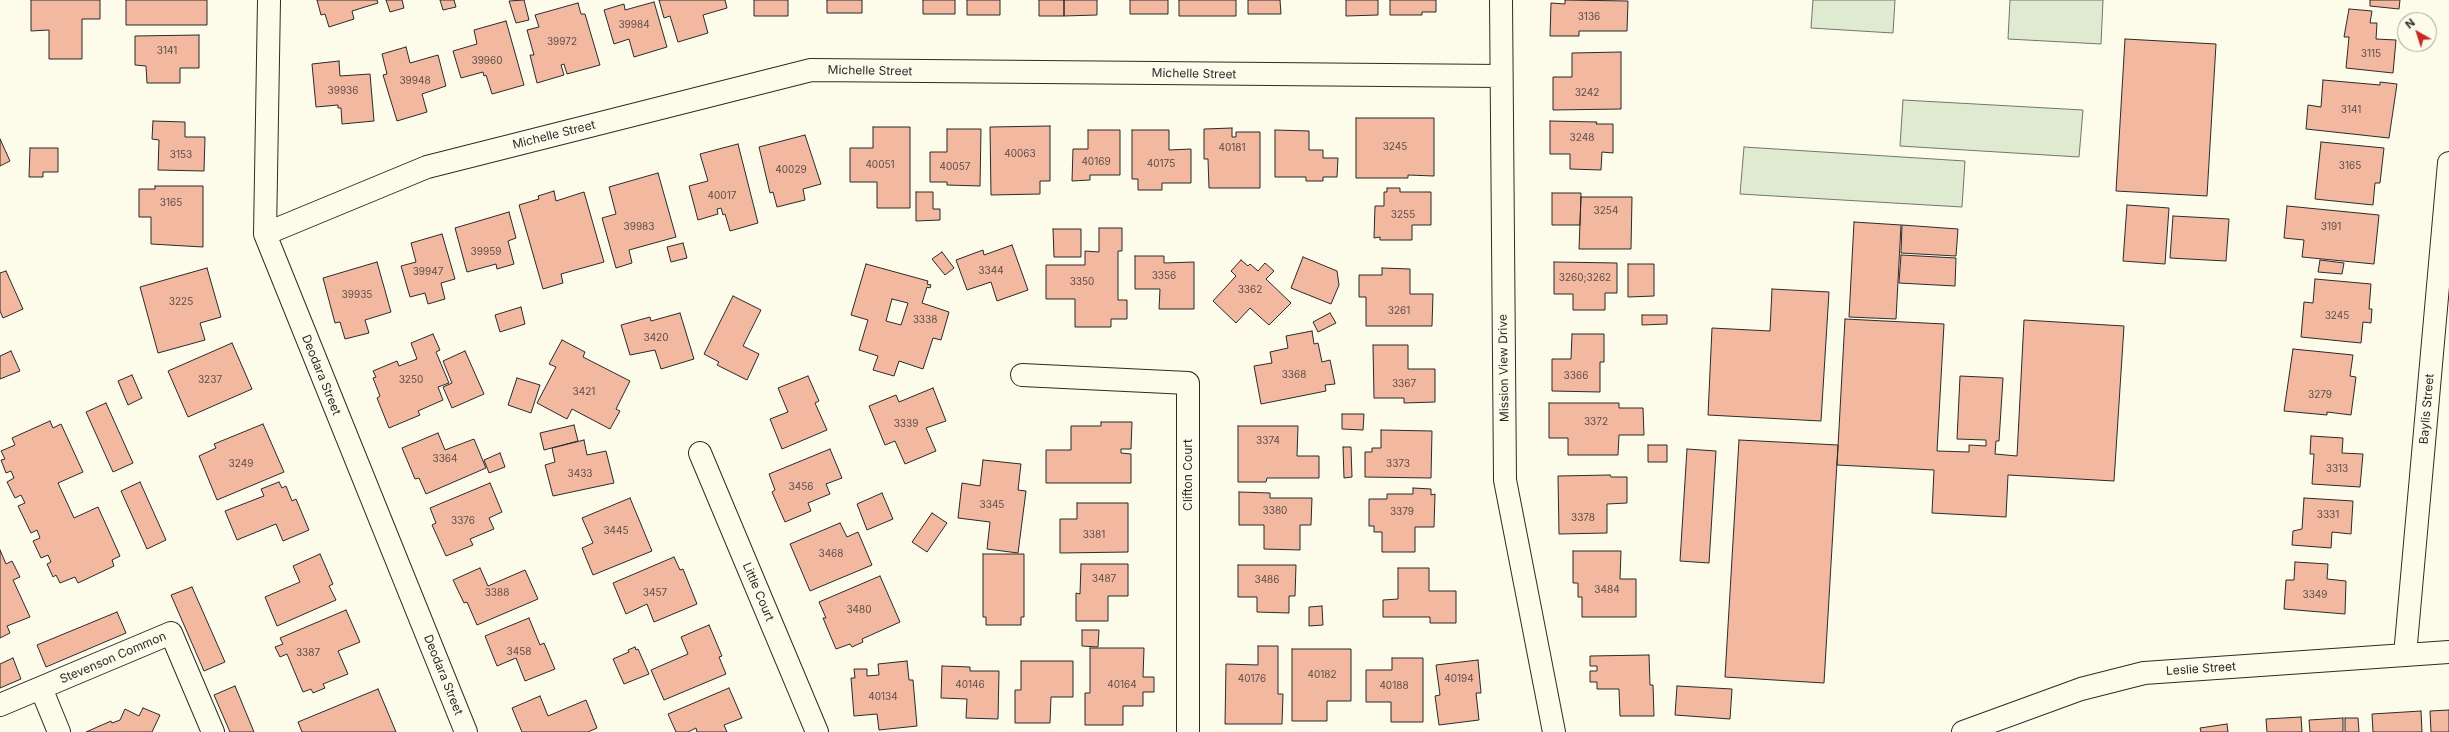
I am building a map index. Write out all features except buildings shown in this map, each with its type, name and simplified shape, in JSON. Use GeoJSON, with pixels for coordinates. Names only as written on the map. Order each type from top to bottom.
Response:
{"type":"FeatureCollection","features":[{"type":"Feature","properties":{"kind":"street","name":"Deodara Street"},"geometry":{"type":"LineString","coordinates":[[269,0],[265,234],[466,732]]}},
{"type":"Feature","properties":{"kind":"street","name":"Mission View Drive"},"geometry":{"type":"LineString","coordinates":[[1501,0],[1505,480],[1554,732]]}},
{"type":"Feature","properties":{"kind":"street","name":"Michelle Street"},"geometry":{"type":"LineString","coordinates":[[265,234],[427,167],[811,70],[1501,76]]}},
{"type":"Feature","properties":{"kind":"street","name":"Baylis Street"},"geometry":{"type":"LineString","coordinates":[[2405,655],[2449,163]]}},
{"type":"Feature","properties":{"kind":"street","name":"Clifton Court"},"geometry":{"type":"LineString","coordinates":[[1022,375],[1188,383],[1188,732]]}},
{"type":"Feature","properties":{"kind":"street","name":"Little Court"},"geometry":{"type":"LineString","coordinates":[[700,453],[817,732]]}},
{"type":"Feature","properties":{"kind":"street","name":"Stevenson Common"},"geometry":{"type":"LineString","coordinates":[[0,705],[171,633],[213,732]]}},
{"type":"Feature","properties":{"kind":"street","name":"Leslie Street"},"geometry":{"type":"LineString","coordinates":[[1962,732],[2082,689],[2144,673],[2449,652]]}},
{"type":"Feature","properties":{"kind":"street"},"geometry":{"type":"LineString","coordinates":[[41,688],[60,732]]}},
{"type":"Feature","properties":{"kind":"green space"},"geometry":{"type":"Polygon","coordinates":[[[1813,0],[1895,0],[1893,33],[1811,28],[1813,0]]]}},
{"type":"Feature","properties":{"kind":"green space"},"geometry":{"type":"Polygon","coordinates":[[[2010,0],[2103,0],[2101,44],[2008,39],[2010,0]]]}},
{"type":"Feature","properties":{"kind":"green space"},"geometry":{"type":"Polygon","coordinates":[[[1903,100],[2083,110],[2079,157],[1900,146],[1903,100]]]}},
{"type":"Feature","properties":{"kind":"green space"},"geometry":{"type":"Polygon","coordinates":[[[1744,147],[1965,161],[1962,207],[1740,194],[1744,147]]]}}]}
